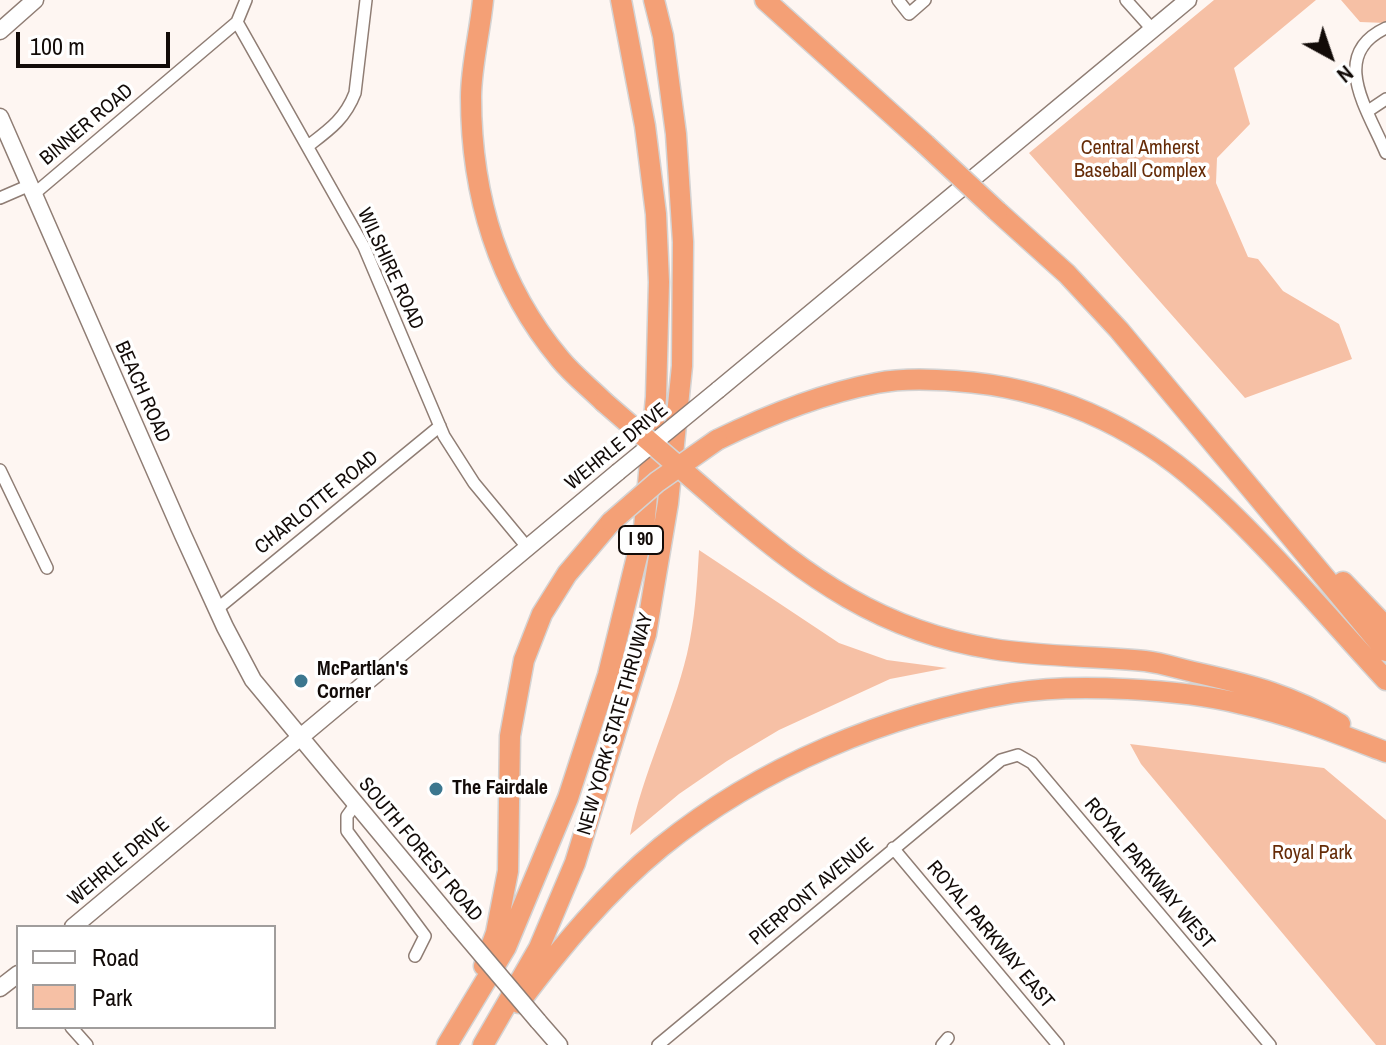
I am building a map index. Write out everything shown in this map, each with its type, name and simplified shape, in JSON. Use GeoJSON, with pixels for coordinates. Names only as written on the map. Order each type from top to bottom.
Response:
{"type":"FeatureCollection","features":[{"type":"Feature","properties":{"kind":"highway"},"geometry":{"type":"LineString","coordinates":[[483,0],[471,95],[474,157],[482,208],[507,277],[540,333],[562,362],[604,402],[787,559],[845,598],[932,635],[994,650],[1147,661],[1253,684],[1301,703],[1386,752]]}},
{"type":"Feature","properties":{"kind":"highway","name":"NEW YORK STATE THRUWAY"},"geometry":{"type":"LineString","coordinates":[[447,1045],[506,947],[568,798],[612,660],[644,528],[656,397],[659,282],[656,214],[645,126],[621,0]]}},
{"type":"Feature","properties":{"kind":"highway","name":"NEW YORK STATE THRUWAY"},"geometry":{"type":"LineString","coordinates":[[486,1045],[539,948],[575,863],[646,634],[668,503],[682,366],[683,242],[676,134],[663,36],[654,0]]}},
{"type":"Feature","properties":{"kind":"highway"},"geometry":{"type":"LineString","coordinates":[[765,0],[1067,274],[1119,330],[1386,651]]}},
{"type":"Feature","properties":{"kind":"highway"},"geometry":{"type":"LineString","coordinates":[[466,1013],[496,933],[507,882],[510,736],[524,660],[542,614],[567,574],[611,522],[657,482],[717,440],[773,413],[879,383],[931,379],[1021,389],[1062,401],[1156,449],[1202,486],[1386,680]]}},
{"type":"Feature","properties":{"kind":"highway"},"geometry":{"type":"LineString","coordinates":[[1262,505],[1386,627]]}},
{"type":"Feature","properties":{"kind":"highway"},"geometry":{"type":"LineString","coordinates":[[486,1045],[589,915],[661,847],[707,814],[768,777],[823,749],[882,727],[1015,693],[1085,689],[1172,693],[1241,703],[1386,752]]}},
{"type":"Feature","properties":{"kind":"street"},"geometry":{"type":"LineString","coordinates":[[0,31],[35,0]]}},
{"type":"Feature","properties":{"kind":"street"},"geometry":{"type":"LineString","coordinates":[[237,22],[246,0]]}},
{"type":"Feature","properties":{"kind":"street"},"geometry":{"type":"LineString","coordinates":[[308,146],[337,125],[355,93],[366,0]]}},
{"type":"Feature","properties":{"kind":"street"},"geometry":{"type":"LineString","coordinates":[[898,0],[909,14],[925,0]]}},
{"type":"Feature","properties":{"kind":"street"},"geometry":{"type":"LineString","coordinates":[[1126,0],[1152,29]]}},
{"type":"Feature","properties":{"kind":"street","name":"WEHRLE DRIVE"},"geometry":{"type":"LineString","coordinates":[[75,925],[1188,0]]}},
{"type":"Feature","properties":{"kind":"street","name":"WILSHIRE ROAD"},"geometry":{"type":"LineString","coordinates":[[237,22],[364,247],[440,426],[474,483],[527,547]]}},
{"type":"Feature","properties":{"kind":"street","name":"BINNER ROAD"},"geometry":{"type":"LineString","coordinates":[[0,198],[32,189],[237,22]]}},
{"type":"Feature","properties":{"kind":"street"},"geometry":{"type":"LineString","coordinates":[[1386,28],[1365,39],[1355,60],[1357,83],[1386,153]]}},
{"type":"Feature","properties":{"kind":"street"},"geometry":{"type":"LineString","coordinates":[[1368,111],[1386,99]]}},
{"type":"Feature","properties":{"kind":"street","name":"BEACH ROAD"},"geometry":{"type":"LineString","coordinates":[[0,117],[217,609],[253,680]]}},
{"type":"Feature","properties":{"kind":"street","name":"CHARLOTTE ROAD"},"geometry":{"type":"LineString","coordinates":[[217,609],[440,426]]}},
{"type":"Feature","properties":{"kind":"street"},"geometry":{"type":"LineString","coordinates":[[0,470],[47,568]]}},
{"type":"Feature","properties":{"kind":"street","name":"SOUTH FOREST ROAD"},"geometry":{"type":"LineString","coordinates":[[253,680],[559,1045]]}},
{"type":"Feature","properties":{"kind":"street","name":"ROYAL PARKWAY WEST"},"geometry":{"type":"LineString","coordinates":[[990,769],[1010,755],[1026,757],[1270,1045]]}},
{"type":"Feature","properties":{"kind":"street","name":"PIERPONT AVENUE"},"geometry":{"type":"LineString","coordinates":[[658,1045],[990,769]]}},
{"type":"Feature","properties":{"kind":"street"},"geometry":{"type":"LineString","coordinates":[[355,805],[347,816],[347,831],[425,936],[415,956]]}},
{"type":"Feature","properties":{"kind":"street","name":"ROYAL PARKWAY EAST"},"geometry":{"type":"LineString","coordinates":[[893,848],[1058,1045]]}},
{"type":"Feature","properties":{"kind":"street"},"geometry":{"type":"LineString","coordinates":[[0,988],[16,976]]}},
{"type":"Feature","properties":{"kind":"street"},"geometry":{"type":"LineString","coordinates":[[73,1029],[87,1045]]}},
{"type":"Feature","properties":{"kind":"green space","name":"Central Amherst Baseball Complex"},"geometry":{"type":"Polygon","coordinates":[[[1214,0],[1316,0],[1234,68],[1250,124],[1217,158],[1216,183],[1248,257],[1258,259],[1283,291],[1339,324],[1352,359],[1245,398],[1029,153],[1214,0]]]}},
{"type":"Feature","properties":{"kind":"green space"},"geometry":{"type":"Polygon","coordinates":[[[1341,0],[1386,0],[1386,23],[1360,22],[1341,0]]]}},
{"type":"Feature","properties":{"kind":"green space"},"geometry":{"type":"Polygon","coordinates":[[[699,550],[839,643],[887,660],[947,668],[890,679],[779,730],[679,794],[630,835],[687,654],[694,615],[699,550]]]}},
{"type":"Feature","properties":{"kind":"green space","name":"Royal Park"},"geometry":{"type":"Polygon","coordinates":[[[1130,744],[1324,768],[1386,820],[1386,1045],[1376,1045],[1141,764],[1130,744]]]}},
{"type":"Feature","properties":{"kind":"place","name":"McPartlan's Corner"},"geometry":{"type":"Point","coordinates":[301,681]}},
{"type":"Feature","properties":{"kind":"place","name":"The Fairdale"},"geometry":{"type":"Point","coordinates":[436,789]}}]}
